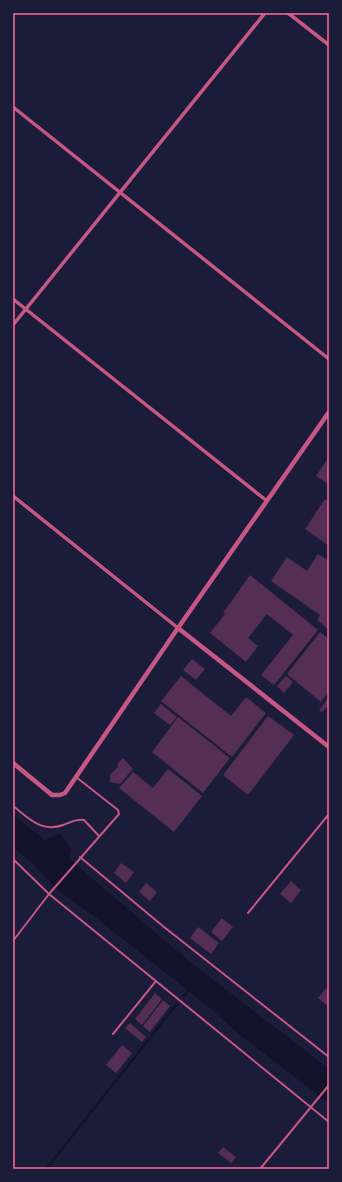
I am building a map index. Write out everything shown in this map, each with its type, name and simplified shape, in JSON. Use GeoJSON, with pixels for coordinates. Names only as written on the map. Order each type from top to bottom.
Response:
{"type":"FeatureCollection","features":[{"type":"Feature","properties":{"kind":"street"},"geometry":{"type":"LineString","coordinates":[[13,325],[265,13]]}},
{"type":"Feature","properties":{"kind":"street"},"geometry":{"type":"LineString","coordinates":[[288,13],[329,45]]}},
{"type":"Feature","properties":{"kind":"street"},"geometry":{"type":"LineString","coordinates":[[13,107],[329,359]]}},
{"type":"Feature","properties":{"kind":"street"},"geometry":{"type":"LineString","coordinates":[[13,299],[267,501]]}},
{"type":"Feature","properties":{"kind":"street"},"geometry":{"type":"LineString","coordinates":[[13,763],[55,796],[65,793],[329,412]]}},
{"type":"Feature","properties":{"kind":"street"},"geometry":{"type":"LineString","coordinates":[[13,496],[329,747]]}},
{"type":"Feature","properties":{"kind":"lane"},"geometry":{"type":"LineString","coordinates":[[13,941],[52,890],[119,814],[118,810],[76,777]]}},
{"type":"Feature","properties":{"kind":"lane"},"geometry":{"type":"LineString","coordinates":[[13,806],[36,824],[43,827],[50,828],[78,819],[84,820],[99,836]]}},
{"type":"Feature","properties":{"kind":"lane"},"geometry":{"type":"LineString","coordinates":[[248,913],[329,814]]}},
{"type":"Feature","properties":{"kind":"lane"},"geometry":{"type":"LineString","coordinates":[[80,857],[153,918],[329,1058]]}},
{"type":"Feature","properties":{"kind":"lane"},"geometry":{"type":"LineString","coordinates":[[13,859],[49,894],[329,1122]]}},
{"type":"Feature","properties":{"kind":"lane"},"geometry":{"type":"LineString","coordinates":[[113,1034],[156,981]]}},
{"type":"Feature","properties":{"kind":"lane"},"geometry":{"type":"LineString","coordinates":[[260,1169],[329,1085]]}},
{"type":"Feature","properties":{"kind":"shaded area"},"geometry":{"type":"Polygon","coordinates":[[[13,815],[45,840],[60,833],[71,849],[69,858],[79,867],[190,962],[329,1069],[329,1103],[240,1035],[211,1009],[94,916],[58,891],[33,864],[13,847],[13,815]]]}},
{"type":"Feature","properties":{"kind":"building"},"geometry":{"type":"Polygon","coordinates":[[[329,457],[329,485],[316,476],[329,457]]]}},
{"type":"Feature","properties":{"kind":"building"},"geometry":{"type":"Polygon","coordinates":[[[325,499],[329,502],[329,546],[305,529],[325,499]]]}},
{"type":"Feature","properties":{"kind":"building"},"geometry":{"type":"Polygon","coordinates":[[[318,554],[329,561],[329,630],[317,620],[320,615],[271,581],[287,557],[307,571],[318,554]]]}},
{"type":"Feature","properties":{"kind":"building"},"geometry":{"type":"Polygon","coordinates":[[[250,575],[318,630],[274,685],[261,675],[293,635],[267,614],[248,638],[258,646],[246,662],[210,633],[225,614],[223,613],[250,575]]]}},
{"type":"Feature","properties":{"kind":"building"},"geometry":{"type":"Polygon","coordinates":[[[320,632],[329,639],[329,691],[321,702],[287,674],[320,632]]]}},
{"type":"Feature","properties":{"kind":"building"},"geometry":{"type":"Polygon","coordinates":[[[192,659],[205,669],[196,680],[183,670],[192,659]]]}},
{"type":"Feature","properties":{"kind":"building"},"geometry":{"type":"Polygon","coordinates":[[[181,676],[231,716],[246,697],[266,713],[232,757],[161,701],[181,676]]]}},
{"type":"Feature","properties":{"kind":"building"},"geometry":{"type":"Polygon","coordinates":[[[286,676],[293,682],[284,693],[277,686],[286,676]]]}},
{"type":"Feature","properties":{"kind":"building"},"geometry":{"type":"Polygon","coordinates":[[[329,697],[329,709],[327,707],[322,712],[319,710],[329,697]]]}},
{"type":"Feature","properties":{"kind":"building"},"geometry":{"type":"Polygon","coordinates":[[[161,704],[177,717],[170,725],[154,713],[161,704]]]}},
{"type":"Feature","properties":{"kind":"building"},"geometry":{"type":"Polygon","coordinates":[[[268,716],[294,735],[248,795],[223,775],[268,716]]]}},
{"type":"Feature","properties":{"kind":"building"},"geometry":{"type":"Polygon","coordinates":[[[178,717],[230,758],[203,793],[152,752],[178,717]]]}},
{"type":"Feature","properties":{"kind":"building"},"geometry":{"type":"Polygon","coordinates":[[[123,758],[133,769],[120,784],[110,782],[110,775],[118,767],[117,764],[123,758]]]}},
{"type":"Feature","properties":{"kind":"building"},"geometry":{"type":"Polygon","coordinates":[[[168,769],[202,796],[174,832],[119,788],[133,772],[153,788],[168,769]]]}},
{"type":"Feature","properties":{"kind":"building"},"geometry":{"type":"Polygon","coordinates":[[[121,863],[134,872],[126,883],[114,873],[121,863]]]}},
{"type":"Feature","properties":{"kind":"building"},"geometry":{"type":"Polygon","coordinates":[[[291,881],[301,890],[291,903],[280,894],[291,881]]]}},
{"type":"Feature","properties":{"kind":"building"},"geometry":{"type":"Polygon","coordinates":[[[146,883],[157,892],[150,901],[139,892],[146,883]]]}},
{"type":"Feature","properties":{"kind":"building"},"geometry":{"type":"Polygon","coordinates":[[[222,918],[233,927],[222,941],[211,932],[222,918]]]}},
{"type":"Feature","properties":{"kind":"building"},"geometry":{"type":"Polygon","coordinates":[[[198,927],[219,943],[211,954],[190,938],[198,927]]]}},
{"type":"Feature","properties":{"kind":"building"},"geometry":{"type":"Polygon","coordinates":[[[326,988],[329,991],[329,1007],[318,998],[326,988]]]}},
{"type":"Feature","properties":{"kind":"building"},"geometry":{"type":"Polygon","coordinates":[[[155,993],[162,999],[142,1025],[135,1019],[155,993]]]}},
{"type":"Feature","properties":{"kind":"building"},"geometry":{"type":"Polygon","coordinates":[[[163,1000],[170,1006],[150,1032],[143,1026],[163,1000]]]}},
{"type":"Feature","properties":{"kind":"building"},"geometry":{"type":"Polygon","coordinates":[[[130,1023],[146,1037],[142,1042],[125,1028],[130,1023]]]}},
{"type":"Feature","properties":{"kind":"building"},"geometry":{"type":"Polygon","coordinates":[[[122,1045],[132,1053],[116,1073],[106,1065],[122,1045]]]}},
{"type":"Feature","properties":{"kind":"building"},"geometry":{"type":"Polygon","coordinates":[[[223,1147],[236,1157],[231,1163],[218,1153],[223,1147]]]}},
{"type":"Feature","properties":{"kind":"waterway"},"geometry":{"type":"LineString","coordinates":[[184,996],[190,988]]}},
{"type":"Feature","properties":{"kind":"waterway"},"geometry":{"type":"LineString","coordinates":[[46,1169],[176,1005]]}}]}
